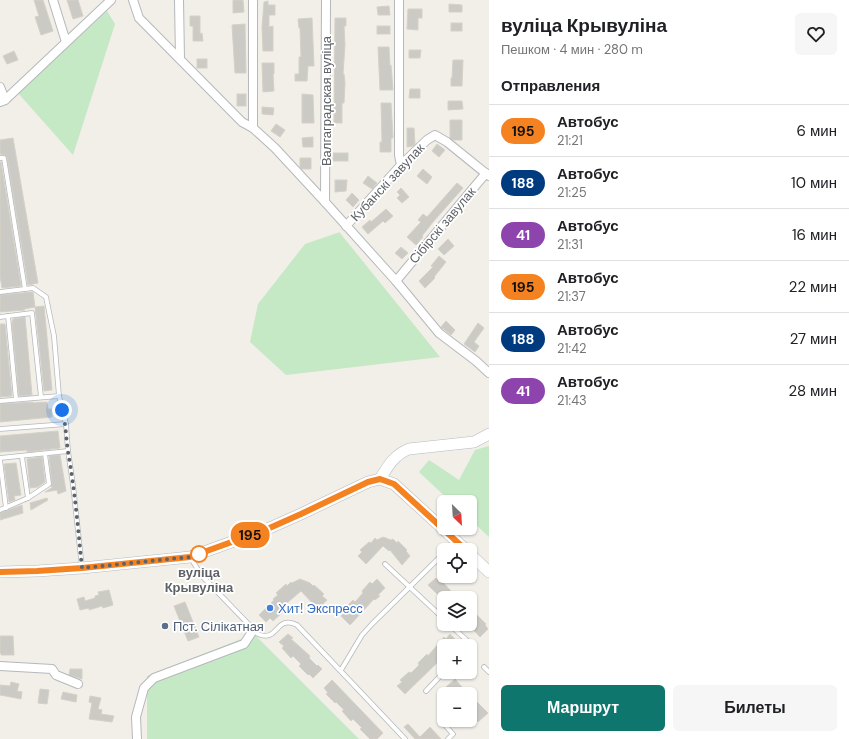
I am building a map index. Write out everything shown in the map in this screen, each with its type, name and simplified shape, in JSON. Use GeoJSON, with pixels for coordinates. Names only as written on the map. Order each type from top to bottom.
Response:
{"type":"FeatureCollection","features":[{"type":"Feature","properties":{"kind":"main road"},"geometry":{"type":"LineString","coordinates":[[380,479],[393,459],[401,452],[409,449],[474,442],[489,434]]}},
{"type":"Feature","properties":{"kind":"main road"},"geometry":{"type":"LineString","coordinates":[[0,572],[82,568],[190,557],[265,530],[368,482],[380,479],[394,484],[456,541]]}},
{"type":"Feature","properties":{"kind":"main road"},"geometry":{"type":"LineString","coordinates":[[477,561],[489,572]]}},
{"type":"Feature","properties":{"kind":"street"},"geometry":{"type":"LineString","coordinates":[[53,0],[66,42]]}},
{"type":"Feature","properties":{"kind":"street"},"geometry":{"type":"LineString","coordinates":[[2,101],[111,0]]}},
{"type":"Feature","properties":{"kind":"street"},"geometry":{"type":"LineString","coordinates":[[133,0],[139,18],[242,122],[253,128],[275,148],[396,281],[439,333],[476,361],[489,373]]}},
{"type":"Feature","properties":{"kind":"street"},"geometry":{"type":"LineString","coordinates":[[179,0],[180,59]]}},
{"type":"Feature","properties":{"kind":"street"},"geometry":{"type":"LineString","coordinates":[[253,0],[253,128]]}},
{"type":"Feature","properties":{"kind":"street","name":"Валгаградская вуліца"},"geometry":{"type":"LineString","coordinates":[[325,202],[326,0]]}},
{"type":"Feature","properties":{"kind":"street"},"geometry":{"type":"LineString","coordinates":[[399,0],[399,155],[401,165]]}},
{"type":"Feature","properties":{"kind":"street"},"geometry":{"type":"LineString","coordinates":[[0,87],[2,101]]}},
{"type":"Feature","properties":{"kind":"street","name":"Кубанскі завулак"},"geometry":{"type":"LineString","coordinates":[[346,226],[401,165],[427,140],[435,135],[447,142],[487,174]]}},
{"type":"Feature","properties":{"kind":"street","name":"Сібірскі завулак"},"geometry":{"type":"LineString","coordinates":[[396,281],[487,174]]}},
{"type":"Feature","properties":{"kind":"street"},"geometry":{"type":"LineString","coordinates":[[137,739],[136,718],[144,688],[154,678],[244,644],[254,629]]}},
{"type":"Feature","properties":{"kind":"street"},"geometry":{"type":"LineString","coordinates":[[0,666],[52,669],[56,675],[78,684]]}},
{"type":"Feature","properties":{"kind":"lane"},"geometry":{"type":"LineString","coordinates":[[0,158],[4,158],[25,288]]}},
{"type":"Feature","properties":{"kind":"lane"},"geometry":{"type":"LineString","coordinates":[[0,292],[33,288],[46,297],[54,336],[59,396],[66,424],[68,451],[74,485],[82,568]]}},
{"type":"Feature","properties":{"kind":"lane"},"geometry":{"type":"LineString","coordinates":[[0,317],[32,313],[41,397]]}},
{"type":"Feature","properties":{"kind":"lane"},"geometry":{"type":"LineString","coordinates":[[8,316],[16,399]]}},
{"type":"Feature","properties":{"kind":"lane"},"geometry":{"type":"LineString","coordinates":[[0,401],[59,396]]}},
{"type":"Feature","properties":{"kind":"lane"},"geometry":{"type":"LineString","coordinates":[[0,429],[66,424]]}},
{"type":"Feature","properties":{"kind":"lane"},"geometry":{"type":"LineString","coordinates":[[6,508],[0,459],[68,451]]}},
{"type":"Feature","properties":{"kind":"lane"},"geometry":{"type":"LineString","coordinates":[[0,510],[28,498],[49,484],[45,454]]}},
{"type":"Feature","properties":{"kind":"lane"},"geometry":{"type":"LineString","coordinates":[[22,456],[28,498]]}},
{"type":"Feature","properties":{"kind":"lane"},"geometry":{"type":"LineString","coordinates":[[190,557],[202,576],[258,634],[264,637],[270,636],[284,622],[291,622],[298,625],[406,739]]}},
{"type":"Feature","properties":{"kind":"lane"},"geometry":{"type":"LineString","coordinates":[[341,670],[362,635],[409,586],[437,560]]}},
{"type":"Feature","properties":{"kind":"lane"},"geometry":{"type":"LineString","coordinates":[[385,564],[437,612]]}},
{"type":"Feature","properties":{"kind":"lane"},"geometry":{"type":"LineString","coordinates":[[457,631],[465,639]]}},
{"type":"Feature","properties":{"kind":"lane"},"geometry":{"type":"LineString","coordinates":[[484,667],[489,672]]}},
{"type":"Feature","properties":{"kind":"lane"},"geometry":{"type":"LineString","coordinates":[[426,690],[437,679]]}},
{"type":"Feature","properties":{"kind":"lane"},"geometry":{"type":"LineString","coordinates":[[447,727],[453,734],[448,739]]}},
{"type":"Feature","properties":{"kind":"green space"},"geometry":{"type":"Polygon","coordinates":[[[107,11],[115,24],[73,155],[18,93],[107,11]]]}},
{"type":"Feature","properties":{"kind":"green space"},"geometry":{"type":"Polygon","coordinates":[[[340,232],[440,357],[286,375],[250,342],[258,304],[305,244],[340,232]]]}},
{"type":"Feature","properties":{"kind":"green space"},"geometry":{"type":"Polygon","coordinates":[[[489,446],[489,537],[477,526],[477,495],[444,495],[419,472],[429,460],[459,480],[475,450],[489,446]]]}},
{"type":"Feature","properties":{"kind":"green space"},"geometry":{"type":"Polygon","coordinates":[[[254,634],[359,739],[147,739],[147,676],[254,634]]]}},
{"type":"Feature","properties":{"kind":"building"},"geometry":{"type":"Polygon","coordinates":[[[34,0],[43,0],[53,31],[41,35],[35,17],[39,16],[34,0]]]}},
{"type":"Feature","properties":{"kind":"building"},"geometry":{"type":"Polygon","coordinates":[[[67,0],[78,0],[83,16],[73,19],[67,0]]]}},
{"type":"Feature","properties":{"kind":"building"},"geometry":{"type":"Polygon","coordinates":[[[233,0],[243,0],[244,12],[233,13],[233,0]]]}},
{"type":"Feature","properties":{"kind":"building"},"geometry":{"type":"Polygon","coordinates":[[[268,1],[268,5],[275,5],[275,15],[269,15],[269,27],[273,26],[273,51],[263,51],[262,27],[264,2],[268,1]]]}},
{"type":"Feature","properties":{"kind":"building"},"geometry":{"type":"Polygon","coordinates":[[[449,4],[462,5],[462,12],[449,12],[449,4]]]}},
{"type":"Feature","properties":{"kind":"building"},"geometry":{"type":"Polygon","coordinates":[[[389,6],[390,15],[378,15],[377,7],[389,6]]]}},
{"type":"Feature","properties":{"kind":"building"},"geometry":{"type":"Polygon","coordinates":[[[408,9],[422,9],[422,18],[418,18],[418,30],[407,29],[408,9]]]}},
{"type":"Feature","properties":{"kind":"building"},"geometry":{"type":"Polygon","coordinates":[[[190,16],[200,16],[200,34],[202,33],[203,41],[193,41],[193,26],[190,26],[190,16]]]}},
{"type":"Feature","properties":{"kind":"building"},"geometry":{"type":"Polygon","coordinates":[[[312,18],[314,66],[308,66],[307,81],[295,81],[295,74],[299,74],[299,57],[301,57],[300,28],[298,19],[312,18]]]}},
{"type":"Feature","properties":{"kind":"building"},"geometry":{"type":"Polygon","coordinates":[[[335,18],[346,18],[346,26],[344,26],[345,45],[343,74],[345,83],[344,103],[342,103],[342,123],[334,123],[335,18]]]}},
{"type":"Feature","properties":{"kind":"building"},"geometry":{"type":"Polygon","coordinates":[[[451,23],[462,23],[462,31],[451,31],[451,23]]]}},
{"type":"Feature","properties":{"kind":"building"},"geometry":{"type":"Polygon","coordinates":[[[245,24],[246,73],[235,73],[232,25],[245,24]]]}},
{"type":"Feature","properties":{"kind":"building"},"geometry":{"type":"Polygon","coordinates":[[[377,26],[390,26],[390,34],[377,34],[377,26]]]}},
{"type":"Feature","properties":{"kind":"building"},"geometry":{"type":"Polygon","coordinates":[[[378,47],[389,47],[393,90],[380,90],[378,47]]]}},
{"type":"Feature","properties":{"kind":"building"},"geometry":{"type":"Polygon","coordinates":[[[409,50],[421,50],[420,58],[409,58],[409,50]]]}},
{"type":"Feature","properties":{"kind":"building"},"geometry":{"type":"Polygon","coordinates":[[[14,51],[18,60],[7,64],[3,56],[14,51]]]}},
{"type":"Feature","properties":{"kind":"building"},"geometry":{"type":"Polygon","coordinates":[[[197,59],[207,59],[207,68],[197,68],[197,59]]]}},
{"type":"Feature","properties":{"kind":"building"},"geometry":{"type":"Polygon","coordinates":[[[453,60],[463,60],[462,86],[451,86],[453,60]]]}},
{"type":"Feature","properties":{"kind":"building"},"geometry":{"type":"Polygon","coordinates":[[[262,63],[274,63],[274,91],[263,92],[262,63]]]}},
{"type":"Feature","properties":{"kind":"building"},"geometry":{"type":"Polygon","coordinates":[[[410,89],[420,89],[420,98],[409,98],[410,89]]]}},
{"type":"Feature","properties":{"kind":"building"},"geometry":{"type":"Polygon","coordinates":[[[237,94],[246,94],[246,106],[237,106],[237,94]]]}},
{"type":"Feature","properties":{"kind":"building"},"geometry":{"type":"Polygon","coordinates":[[[302,94],[313,95],[314,123],[302,123],[302,94]]]}},
{"type":"Feature","properties":{"kind":"building"},"geometry":{"type":"Polygon","coordinates":[[[448,101],[462,101],[463,109],[448,110],[448,101]]]}},
{"type":"Feature","properties":{"kind":"building"},"geometry":{"type":"Polygon","coordinates":[[[381,103],[391,103],[393,138],[391,138],[391,152],[380,152],[380,142],[382,142],[381,103]]]}},
{"type":"Feature","properties":{"kind":"building"},"geometry":{"type":"Polygon","coordinates":[[[262,107],[274,108],[273,115],[262,114],[262,107]]]}},
{"type":"Feature","properties":{"kind":"building"},"geometry":{"type":"Polygon","coordinates":[[[450,120],[462,120],[462,140],[453,140],[450,138],[450,120]]]}},
{"type":"Feature","properties":{"kind":"building"},"geometry":{"type":"Polygon","coordinates":[[[276,124],[285,130],[280,137],[271,131],[276,124]]]}},
{"type":"Feature","properties":{"kind":"building"},"geometry":{"type":"Polygon","coordinates":[[[407,128],[414,128],[415,144],[407,147],[407,128]]]}},
{"type":"Feature","properties":{"kind":"building"},"geometry":{"type":"Polygon","coordinates":[[[313,137],[313,147],[303,147],[302,138],[313,137]]]}},
{"type":"Feature","properties":{"kind":"building"},"geometry":{"type":"Polygon","coordinates":[[[13,138],[38,283],[28,285],[7,157],[0,154],[0,140],[13,138]]]}},
{"type":"Feature","properties":{"kind":"building"},"geometry":{"type":"Polygon","coordinates":[[[437,144],[445,150],[439,157],[432,151],[437,144]]]}},
{"type":"Feature","properties":{"kind":"building"},"geometry":{"type":"Polygon","coordinates":[[[333,153],[348,153],[348,161],[333,161],[333,153]]]}},
{"type":"Feature","properties":{"kind":"building"},"geometry":{"type":"Polygon","coordinates":[[[300,158],[311,158],[311,169],[302,169],[300,167],[300,158]]]}},
{"type":"Feature","properties":{"kind":"building"},"geometry":{"type":"Polygon","coordinates":[[[0,162],[21,286],[2,288],[0,276],[0,162]]]}},
{"type":"Feature","properties":{"kind":"building"},"geometry":{"type":"Polygon","coordinates":[[[423,169],[432,177],[427,184],[417,176],[423,169]]]}},
{"type":"Feature","properties":{"kind":"building"},"geometry":{"type":"Polygon","coordinates":[[[368,176],[377,183],[372,189],[363,183],[368,176]]]}},
{"type":"Feature","properties":{"kind":"building"},"geometry":{"type":"Polygon","coordinates":[[[335,180],[347,180],[346,191],[335,192],[335,180]]]}},
{"type":"Feature","properties":{"kind":"building"},"geometry":{"type":"Polygon","coordinates":[[[457,183],[463,188],[433,222],[416,245],[407,237],[421,222],[418,220],[423,214],[427,217],[457,183]]]}},
{"type":"Feature","properties":{"kind":"building"},"geometry":{"type":"Polygon","coordinates":[[[401,188],[409,197],[402,203],[397,198],[400,195],[397,192],[401,188]]]}},
{"type":"Feature","properties":{"kind":"building"},"geometry":{"type":"Polygon","coordinates":[[[352,193],[359,200],[353,207],[346,200],[352,193]]]}},
{"type":"Feature","properties":{"kind":"building"},"geometry":{"type":"Polygon","coordinates":[[[386,209],[393,216],[385,223],[383,221],[368,234],[362,227],[370,220],[371,222],[386,209]]]}},
{"type":"Feature","properties":{"kind":"building"},"geometry":{"type":"Polygon","coordinates":[[[448,239],[454,246],[444,255],[438,249],[448,239]]]}},
{"type":"Feature","properties":{"kind":"building"},"geometry":{"type":"Polygon","coordinates":[[[401,247],[408,253],[402,259],[395,253],[401,247]]]}},
{"type":"Feature","properties":{"kind":"building"},"geometry":{"type":"Polygon","coordinates":[[[439,256],[446,262],[434,277],[435,278],[425,288],[419,281],[433,267],[431,266],[439,256]]]}},
{"type":"Feature","properties":{"kind":"building"},"geometry":{"type":"Polygon","coordinates":[[[33,292],[35,307],[24,309],[25,310],[0,312],[0,295],[33,292]]]}},
{"type":"Feature","properties":{"kind":"building"},"geometry":{"type":"Polygon","coordinates":[[[44,306],[52,390],[44,391],[35,307],[44,306]]]}},
{"type":"Feature","properties":{"kind":"building"},"geometry":{"type":"Polygon","coordinates":[[[25,317],[32,395],[19,396],[12,323],[13,319],[25,317]]]}},
{"type":"Feature","properties":{"kind":"building"},"geometry":{"type":"Polygon","coordinates":[[[446,321],[455,330],[451,335],[441,327],[446,321]]]}},
{"type":"Feature","properties":{"kind":"building"},"geometry":{"type":"Polygon","coordinates":[[[478,323],[484,328],[474,342],[479,346],[475,352],[464,344],[478,323]]]}},
{"type":"Feature","properties":{"kind":"building"},"geometry":{"type":"Polygon","coordinates":[[[0,324],[5,324],[12,396],[0,397],[0,324]]]}},
{"type":"Feature","properties":{"kind":"building"},"geometry":{"type":"Polygon","coordinates":[[[47,402],[48,409],[52,409],[52,417],[0,422],[0,404],[47,402]]]}},
{"type":"Feature","properties":{"kind":"building"},"geometry":{"type":"Polygon","coordinates":[[[58,431],[60,448],[27,452],[27,450],[0,452],[0,436],[58,431]]]}},
{"type":"Feature","properties":{"kind":"building"},"geometry":{"type":"Polygon","coordinates":[[[60,455],[66,491],[58,494],[57,490],[45,492],[53,487],[51,487],[49,456],[60,455]]]}},
{"type":"Feature","properties":{"kind":"building"},"geometry":{"type":"Polygon","coordinates":[[[42,457],[45,482],[38,487],[30,488],[27,459],[42,457]]]}},
{"type":"Feature","properties":{"kind":"building"},"geometry":{"type":"Polygon","coordinates":[[[16,463],[21,495],[14,496],[15,500],[9,502],[4,464],[16,463]]]}},
{"type":"Feature","properties":{"kind":"building"},"geometry":{"type":"Polygon","coordinates":[[[47,498],[48,500],[31,510],[30,503],[47,498]]]}},
{"type":"Feature","properties":{"kind":"building"},"geometry":{"type":"Polygon","coordinates":[[[22,505],[23,513],[0,520],[0,513],[22,505]]]}},
{"type":"Feature","properties":{"kind":"building"},"geometry":{"type":"Polygon","coordinates":[[[383,537],[391,540],[393,539],[397,543],[398,541],[407,550],[406,551],[410,556],[402,565],[390,550],[389,551],[383,546],[366,564],[358,556],[362,552],[360,550],[369,542],[371,543],[375,538],[377,540],[383,537]]]}},
{"type":"Feature","properties":{"kind":"building"},"geometry":{"type":"Polygon","coordinates":[[[436,578],[437,583],[444,583],[451,591],[437,591],[437,594],[428,585],[436,578]]]}},
{"type":"Feature","properties":{"kind":"building"},"geometry":{"type":"Polygon","coordinates":[[[300,579],[310,583],[313,586],[314,585],[324,594],[322,596],[327,600],[318,609],[301,591],[280,609],[283,612],[273,621],[270,618],[266,622],[259,615],[278,595],[276,593],[286,584],[287,586],[291,582],[292,583],[300,579]]]}},
{"type":"Feature","properties":{"kind":"building"},"geometry":{"type":"Polygon","coordinates":[[[377,579],[385,588],[378,595],[380,596],[375,600],[374,599],[350,625],[341,616],[346,611],[344,609],[353,600],[355,602],[370,582],[372,584],[377,579]]]}},
{"type":"Feature","properties":{"kind":"building"},"geometry":{"type":"Polygon","coordinates":[[[109,590],[113,605],[103,608],[102,606],[89,610],[89,608],[80,610],[77,599],[84,597],[85,601],[95,598],[95,596],[99,595],[98,592],[109,590]]]}},
{"type":"Feature","properties":{"kind":"building"},"geometry":{"type":"Polygon","coordinates":[[[185,602],[199,637],[188,641],[174,606],[185,602]]]}},
{"type":"Feature","properties":{"kind":"building"},"geometry":{"type":"Polygon","coordinates":[[[477,615],[486,624],[485,625],[488,629],[480,637],[475,631],[477,631],[477,615]]]}},
{"type":"Feature","properties":{"kind":"building"},"geometry":{"type":"Polygon","coordinates":[[[288,634],[293,638],[291,639],[310,656],[309,658],[322,669],[313,678],[299,666],[301,664],[293,656],[291,658],[282,648],[284,646],[279,642],[288,634]]]}},
{"type":"Feature","properties":{"kind":"building"},"geometry":{"type":"Polygon","coordinates":[[[450,634],[455,639],[446,639],[450,634]]]}},
{"type":"Feature","properties":{"kind":"building"},"geometry":{"type":"Polygon","coordinates":[[[0,636],[13,636],[14,655],[1,655],[0,636]]]}},
{"type":"Feature","properties":{"kind":"building"},"geometry":{"type":"Polygon","coordinates":[[[437,645],[437,663],[405,694],[397,686],[402,682],[400,680],[409,672],[411,673],[427,654],[428,656],[437,645]]]}},
{"type":"Feature","properties":{"kind":"building"},"geometry":{"type":"Polygon","coordinates":[[[70,669],[82,669],[82,679],[69,675],[70,669]]]}},
{"type":"Feature","properties":{"kind":"building"},"geometry":{"type":"Polygon","coordinates":[[[455,679],[462,687],[446,687],[455,679]]]}},
{"type":"Feature","properties":{"kind":"building"},"geometry":{"type":"Polygon","coordinates":[[[332,680],[383,733],[377,739],[370,739],[360,729],[362,728],[353,719],[351,721],[342,711],[344,710],[326,694],[328,693],[324,688],[332,680]]]}},
{"type":"Feature","properties":{"kind":"building"},"geometry":{"type":"Polygon","coordinates":[[[11,682],[19,684],[17,691],[22,692],[21,699],[0,695],[0,685],[10,686],[11,682]]]}},
{"type":"Feature","properties":{"kind":"building"},"geometry":{"type":"Polygon","coordinates":[[[40,689],[49,690],[47,704],[38,703],[40,689]]]}},
{"type":"Feature","properties":{"kind":"building"},"geometry":{"type":"Polygon","coordinates":[[[63,692],[77,695],[76,702],[61,699],[63,692]]]}},
{"type":"Feature","properties":{"kind":"building"},"geometry":{"type":"Polygon","coordinates":[[[90,696],[101,698],[98,709],[102,710],[101,714],[114,716],[112,722],[89,719],[92,703],[89,702],[90,696]]]}},
{"type":"Feature","properties":{"kind":"building"},"geometry":{"type":"Polygon","coordinates":[[[477,702],[488,713],[478,722],[477,721],[477,702]]]}},
{"type":"Feature","properties":{"kind":"building"},"geometry":{"type":"Polygon","coordinates":[[[408,724],[420,737],[430,727],[441,739],[415,739],[404,727],[408,724]]]}},
{"type":"Feature","properties":{"kind":"bus line","name":"195"},"geometry":{"type":"LineString","coordinates":[[0,572],[82,568],[190,557],[265,530],[368,482],[380,479],[394,484],[458,543]]}},
{"type":"Feature","properties":{"kind":"place","name":"вуліца Крывуліна"},"geometry":{"type":"Point","coordinates":[199,554]}},
{"type":"Feature","properties":{"kind":"place","name":"Хит! Экспресс"},"geometry":{"type":"Point","coordinates":[270,608]}},
{"type":"Feature","properties":{"kind":"place","name":"Пст. Сілікатная"},"geometry":{"type":"Point","coordinates":[165,626]}},
{"type":"Feature","properties":{"kind":"route"},"geometry":{"type":"LineString","coordinates":[[62,410],[66,424],[68,451],[74,485],[82,568],[190,557],[205,552],[199,554]]}}]}
